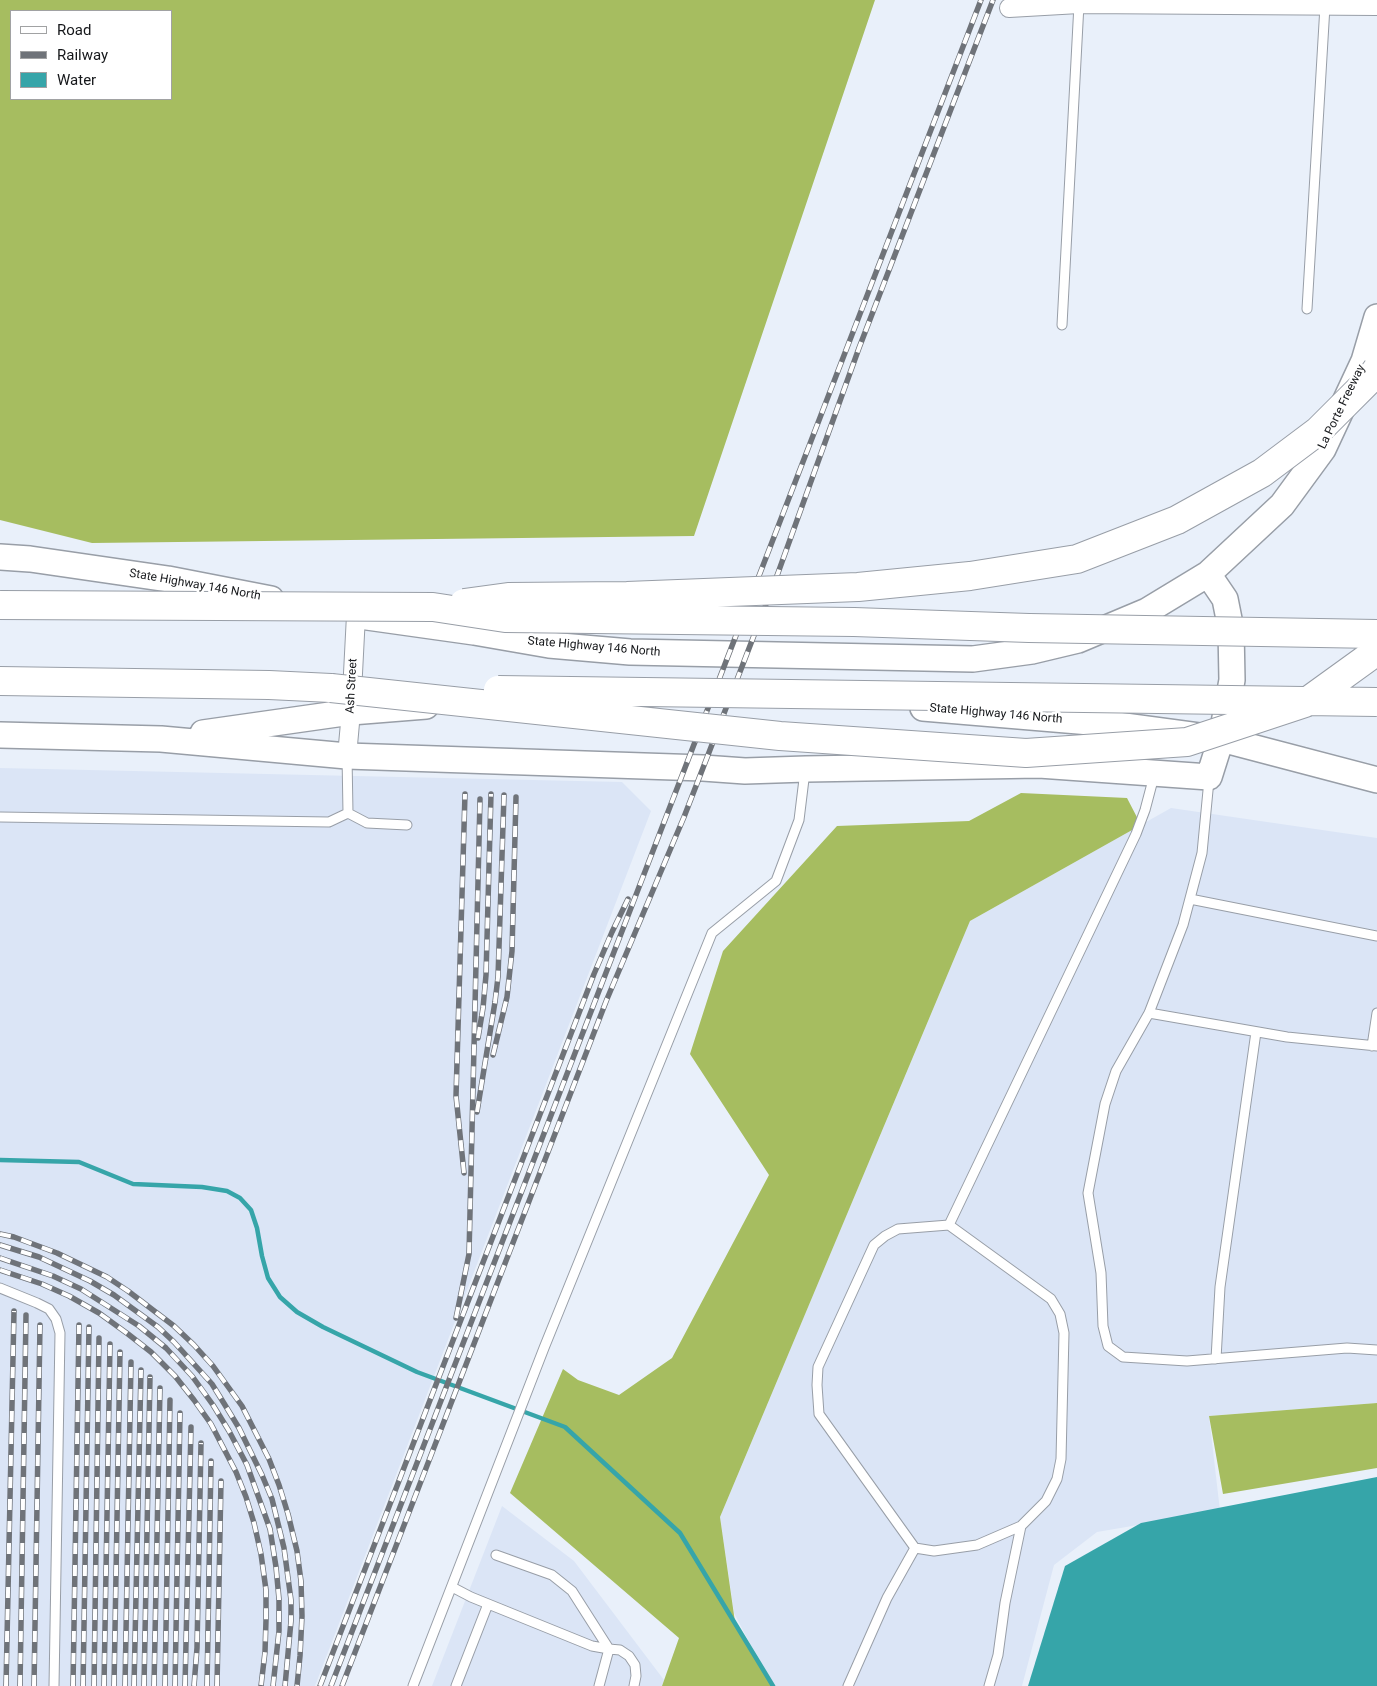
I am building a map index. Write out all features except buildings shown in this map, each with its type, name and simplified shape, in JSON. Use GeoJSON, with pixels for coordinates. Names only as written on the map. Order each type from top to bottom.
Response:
{"type":"FeatureCollection","features":[{"type":"Feature","properties":{"kind":"highway"},"geometry":{"type":"LineString","coordinates":[[0,605],[433,607],[508,597],[627,596],[858,587],[970,576],[1077,559],[1176,520],[1262,473],[1318,431],[1369,380],[1377,369]]}},
{"type":"Feature","properties":{"kind":"highway"},"geometry":{"type":"LineString","coordinates":[[433,607],[505,618],[854,622],[1039,628],[1377,634]]}},
{"type":"Feature","properties":{"kind":"highway"},"geometry":{"type":"LineString","coordinates":[[331,688],[780,736],[1026,753],[1187,742],[1305,703],[1377,651]]}},
{"type":"Feature","properties":{"kind":"highway"},"geometry":{"type":"LineString","coordinates":[[0,681],[269,685],[331,688],[1377,702]]}},
{"type":"Feature","properties":{"kind":"main road","name":"La Porte Freeway"},"geometry":{"type":"LineString","coordinates":[[1208,574],[1282,506],[1323,449],[1364,361],[1377,317]]}},
{"type":"Feature","properties":{"kind":"main road","name":"State Highway 146 North"},"geometry":{"type":"LineString","coordinates":[[0,557],[30,559],[168,579],[356,615],[549,645],[630,652],[972,659],[1032,651],[1078,640],[1147,610],[1208,574]]}},
{"type":"Feature","properties":{"kind":"main road"},"geometry":{"type":"LineString","coordinates":[[1208,574],[1225,598],[1231,629],[1232,680],[1220,740],[1209,777]]}},
{"type":"Feature","properties":{"kind":"main road","name":"State Highway 146 North"},"geometry":{"type":"LineString","coordinates":[[161,739],[351,712],[609,692],[870,704],[1102,724],[1220,740],[1377,780]]}},
{"type":"Feature","properties":{"kind":"main road","name":"State Highway 146 North"},"geometry":{"type":"LineString","coordinates":[[0,735],[161,739],[347,756],[745,771],[1039,765],[1209,777]]}},
{"type":"Feature","properties":{"kind":"street"},"geometry":{"type":"LineString","coordinates":[[1009,8],[1080,2],[1377,6]]}},
{"type":"Feature","properties":{"kind":"street","name":"Ash Street"},"geometry":{"type":"LineString","coordinates":[[347,756],[356,615]]}},
{"type":"Feature","properties":{"kind":"lane"},"geometry":{"type":"LineString","coordinates":[[1062,325],[1080,2]]}},
{"type":"Feature","properties":{"kind":"lane"},"geometry":{"type":"LineString","coordinates":[[1307,309],[1324,6]]}},
{"type":"Feature","properties":{"kind":"lane"},"geometry":{"type":"LineString","coordinates":[[347,756],[348,813]]}},
{"type":"Feature","properties":{"kind":"lane"},"geometry":{"type":"LineString","coordinates":[[413,1686],[544,1348],[712,933],[776,881],[798,820],[806,769]]}},
{"type":"Feature","properties":{"kind":"lane"},"geometry":{"type":"LineString","coordinates":[[949,1225],[1136,834],[1146,810],[1155,773]]}},
{"type":"Feature","properties":{"kind":"lane"},"geometry":{"type":"LineString","coordinates":[[1209,777],[1202,853],[1183,926],[1149,1013],[1116,1071],[1108,1095],[1088,1193],[1101,1273],[1103,1326],[1108,1346],[1123,1356],[1187,1361],[1347,1348],[1377,1350]]}},
{"type":"Feature","properties":{"kind":"lane"},"geometry":{"type":"LineString","coordinates":[[0,817],[329,822],[348,813]]}},
{"type":"Feature","properties":{"kind":"lane"},"geometry":{"type":"LineString","coordinates":[[348,813],[367,823],[407,825]]}},
{"type":"Feature","properties":{"kind":"lane"},"geometry":{"type":"LineString","coordinates":[[1190,899],[1377,936]]}},
{"type":"Feature","properties":{"kind":"lane"},"geometry":{"type":"LineString","coordinates":[[1149,1013],[1287,1037],[1374,1046],[1377,1013]]}},
{"type":"Feature","properties":{"kind":"lane"},"geometry":{"type":"LineString","coordinates":[[1216,1359],[1220,1287],[1256,1032]]}},
{"type":"Feature","properties":{"kind":"lane"},"geometry":{"type":"LineString","coordinates":[[949,1225],[1051,1299],[1060,1314],[1064,1333],[1061,1459],[1057,1479],[1046,1501],[1021,1526],[977,1545],[934,1551],[914,1548],[819,1414],[818,1367],[874,1245],[898,1229],[949,1225]]}},
{"type":"Feature","properties":{"kind":"lane"},"geometry":{"type":"LineString","coordinates":[[0,1288],[49,1309],[56,1319],[60,1333],[54,1686]]}},
{"type":"Feature","properties":{"kind":"lane"},"geometry":{"type":"LineString","coordinates":[[989,1686],[998,1655],[1005,1603],[1021,1526]]}},
{"type":"Feature","properties":{"kind":"lane"},"geometry":{"type":"LineString","coordinates":[[848,1686],[887,1598],[914,1548]]}},
{"type":"Feature","properties":{"kind":"lane"},"geometry":{"type":"LineString","coordinates":[[496,1555],[552,1574],[572,1591],[609,1649],[599,1686]]}},
{"type":"Feature","properties":{"kind":"lane"},"geometry":{"type":"LineString","coordinates":[[452,1587],[488,1604],[592,1646],[620,1650],[629,1656],[635,1665],[636,1676],[634,1686]]}},
{"type":"Feature","properties":{"kind":"lane"},"geometry":{"type":"LineString","coordinates":[[456,1686],[488,1604]]}},
{"type":"Feature","properties":{"kind":"shaded area"},"geometry":{"type":"Polygon","coordinates":[[[0,768],[622,782],[651,811],[315,1686],[0,1686],[0,768]]]}},
{"type":"Feature","properties":{"kind":"shaded area"},"geometry":{"type":"Polygon","coordinates":[[[1171,808],[1377,838],[1377,1403],[1209,1416],[1220,1511],[1097,1532],[1054,1565],[1022,1686],[772,1686],[734,1613],[720,1517],[970,921],[1171,808]]]}},
{"type":"Feature","properties":{"kind":"shaded area"},"geometry":{"type":"Polygon","coordinates":[[[502,1506],[574,1561],[664,1680],[662,1686],[432,1686],[502,1506]]]}},
{"type":"Feature","properties":{"kind":"green space"},"geometry":{"type":"Polygon","coordinates":[[[0,0],[875,0],[694,536],[92,543],[0,520],[0,0]]]}},
{"type":"Feature","properties":{"kind":"green space"},"geometry":{"type":"Polygon","coordinates":[[[1021,793],[1127,798],[1141,825],[970,921],[720,1517],[735,1622],[773,1686],[662,1686],[679,1638],[510,1493],[563,1369],[578,1380],[619,1395],[672,1358],[769,1175],[690,1054],[723,951],[837,826],[969,821],[1021,793]]]}},
{"type":"Feature","properties":{"kind":"green space"},"geometry":{"type":"Polygon","coordinates":[[[1377,1403],[1377,1468],[1223,1494],[1209,1416],[1377,1403]]]}},
{"type":"Feature","properties":{"kind":"water"},"geometry":{"type":"Polygon","coordinates":[[[1377,1477],[1377,1686],[1028,1686],[1065,1566],[1141,1523],[1377,1477]]]}},
{"type":"Feature","properties":{"kind":"waterway"},"geometry":{"type":"LineString","coordinates":[[0,1160],[79,1162],[133,1184],[202,1187],[227,1191],[240,1198],[251,1210],[268,1278],[280,1297],[297,1312],[323,1327],[417,1372],[565,1427],[680,1533],[773,1686]]}},
{"type":"Feature","properties":{"kind":"railway"},"geometry":{"type":"LineString","coordinates":[[331,1686],[981,0]]}},
{"type":"Feature","properties":{"kind":"railway"},"geometry":{"type":"LineString","coordinates":[[342,1686],[607,999],[684,817],[708,755],[778,573],[859,348],[993,0]]}},
{"type":"Feature","properties":{"kind":"railway"},"geometry":{"type":"LineString","coordinates":[[464,1173],[456,1096],[465,794]]}},
{"type":"Feature","properties":{"kind":"railway"},"geometry":{"type":"LineString","coordinates":[[478,1038],[486,975],[491,794]]}},
{"type":"Feature","properties":{"kind":"railway"},"geometry":{"type":"LineString","coordinates":[[477,1112],[498,977],[504,795]]}},
{"type":"Feature","properties":{"kind":"railway"},"geometry":{"type":"LineString","coordinates":[[493,1055],[507,997],[512,951],[516,797]]}},
{"type":"Feature","properties":{"kind":"railway"},"geometry":{"type":"LineString","coordinates":[[456,1318],[469,1254],[480,799]]}},
{"type":"Feature","properties":{"kind":"railway"},"geometry":{"type":"LineString","coordinates":[[320,1686],[594,974],[628,899]]}},
{"type":"Feature","properties":{"kind":"railway"},"geometry":{"type":"LineString","coordinates":[[0,1234],[14,1237],[57,1253],[107,1277],[128,1291],[174,1326],[194,1345],[213,1366],[242,1406],[269,1459],[279,1485],[297,1551],[301,1581],[302,1616],[297,1686]]}},
{"type":"Feature","properties":{"kind":"railway"},"geometry":{"type":"LineString","coordinates":[[0,1245],[39,1257],[90,1281],[114,1295],[158,1327],[212,1384],[239,1428],[262,1475],[272,1499],[284,1548],[291,1600],[285,1686]]}},
{"type":"Feature","properties":{"kind":"railway"},"geometry":{"type":"LineString","coordinates":[[0,1258],[53,1276],[81,1289],[139,1326],[166,1348],[192,1376],[213,1405],[247,1465],[270,1529],[279,1599],[279,1631],[273,1686]]}},
{"type":"Feature","properties":{"kind":"railway"},"geometry":{"type":"LineString","coordinates":[[0,1270],[42,1284],[69,1296],[99,1313],[128,1334],[151,1352],[175,1376],[211,1424],[236,1472],[246,1497],[261,1554],[266,1590],[265,1652],[261,1686]]}},
{"type":"Feature","properties":{"kind":"railway"},"geometry":{"type":"LineString","coordinates":[[6,1686],[14,1311]]}},
{"type":"Feature","properties":{"kind":"railway"},"geometry":{"type":"LineString","coordinates":[[20,1686],[26,1315]]}},
{"type":"Feature","properties":{"kind":"railway"},"geometry":{"type":"LineString","coordinates":[[34,1686],[40,1325]]}},
{"type":"Feature","properties":{"kind":"railway"},"geometry":{"type":"LineString","coordinates":[[73,1686],[79,1325]]}},
{"type":"Feature","properties":{"kind":"railway"},"geometry":{"type":"LineString","coordinates":[[83,1686],[89,1327]]}},
{"type":"Feature","properties":{"kind":"railway"},"geometry":{"type":"LineString","coordinates":[[94,1686],[99,1338]]}},
{"type":"Feature","properties":{"kind":"railway"},"geometry":{"type":"LineString","coordinates":[[104,1686],[110,1344]]}},
{"type":"Feature","properties":{"kind":"railway"},"geometry":{"type":"LineString","coordinates":[[114,1686],[120,1352]]}},
{"type":"Feature","properties":{"kind":"railway"},"geometry":{"type":"LineString","coordinates":[[125,1686],[131,1362]]}},
{"type":"Feature","properties":{"kind":"railway"},"geometry":{"type":"LineString","coordinates":[[134,1686],[141,1370]]}},
{"type":"Feature","properties":{"kind":"railway"},"geometry":{"type":"LineString","coordinates":[[144,1686],[150,1377]]}},
{"type":"Feature","properties":{"kind":"railway"},"geometry":{"type":"LineString","coordinates":[[154,1686],[160,1388]]}},
{"type":"Feature","properties":{"kind":"railway"},"geometry":{"type":"LineString","coordinates":[[165,1686],[170,1400]]}},
{"type":"Feature","properties":{"kind":"railway"},"geometry":{"type":"LineString","coordinates":[[175,1686],[180,1413]]}},
{"type":"Feature","properties":{"kind":"railway"},"geometry":{"type":"LineString","coordinates":[[185,1686],[191,1427]]}},
{"type":"Feature","properties":{"kind":"railway"},"geometry":{"type":"LineString","coordinates":[[194,1686],[197,1648],[201,1443]]}},
{"type":"Feature","properties":{"kind":"railway"},"geometry":{"type":"LineString","coordinates":[[207,1686],[211,1461]]}},
{"type":"Feature","properties":{"kind":"railway"},"geometry":{"type":"LineString","coordinates":[[217,1686],[221,1481]]}}]}
